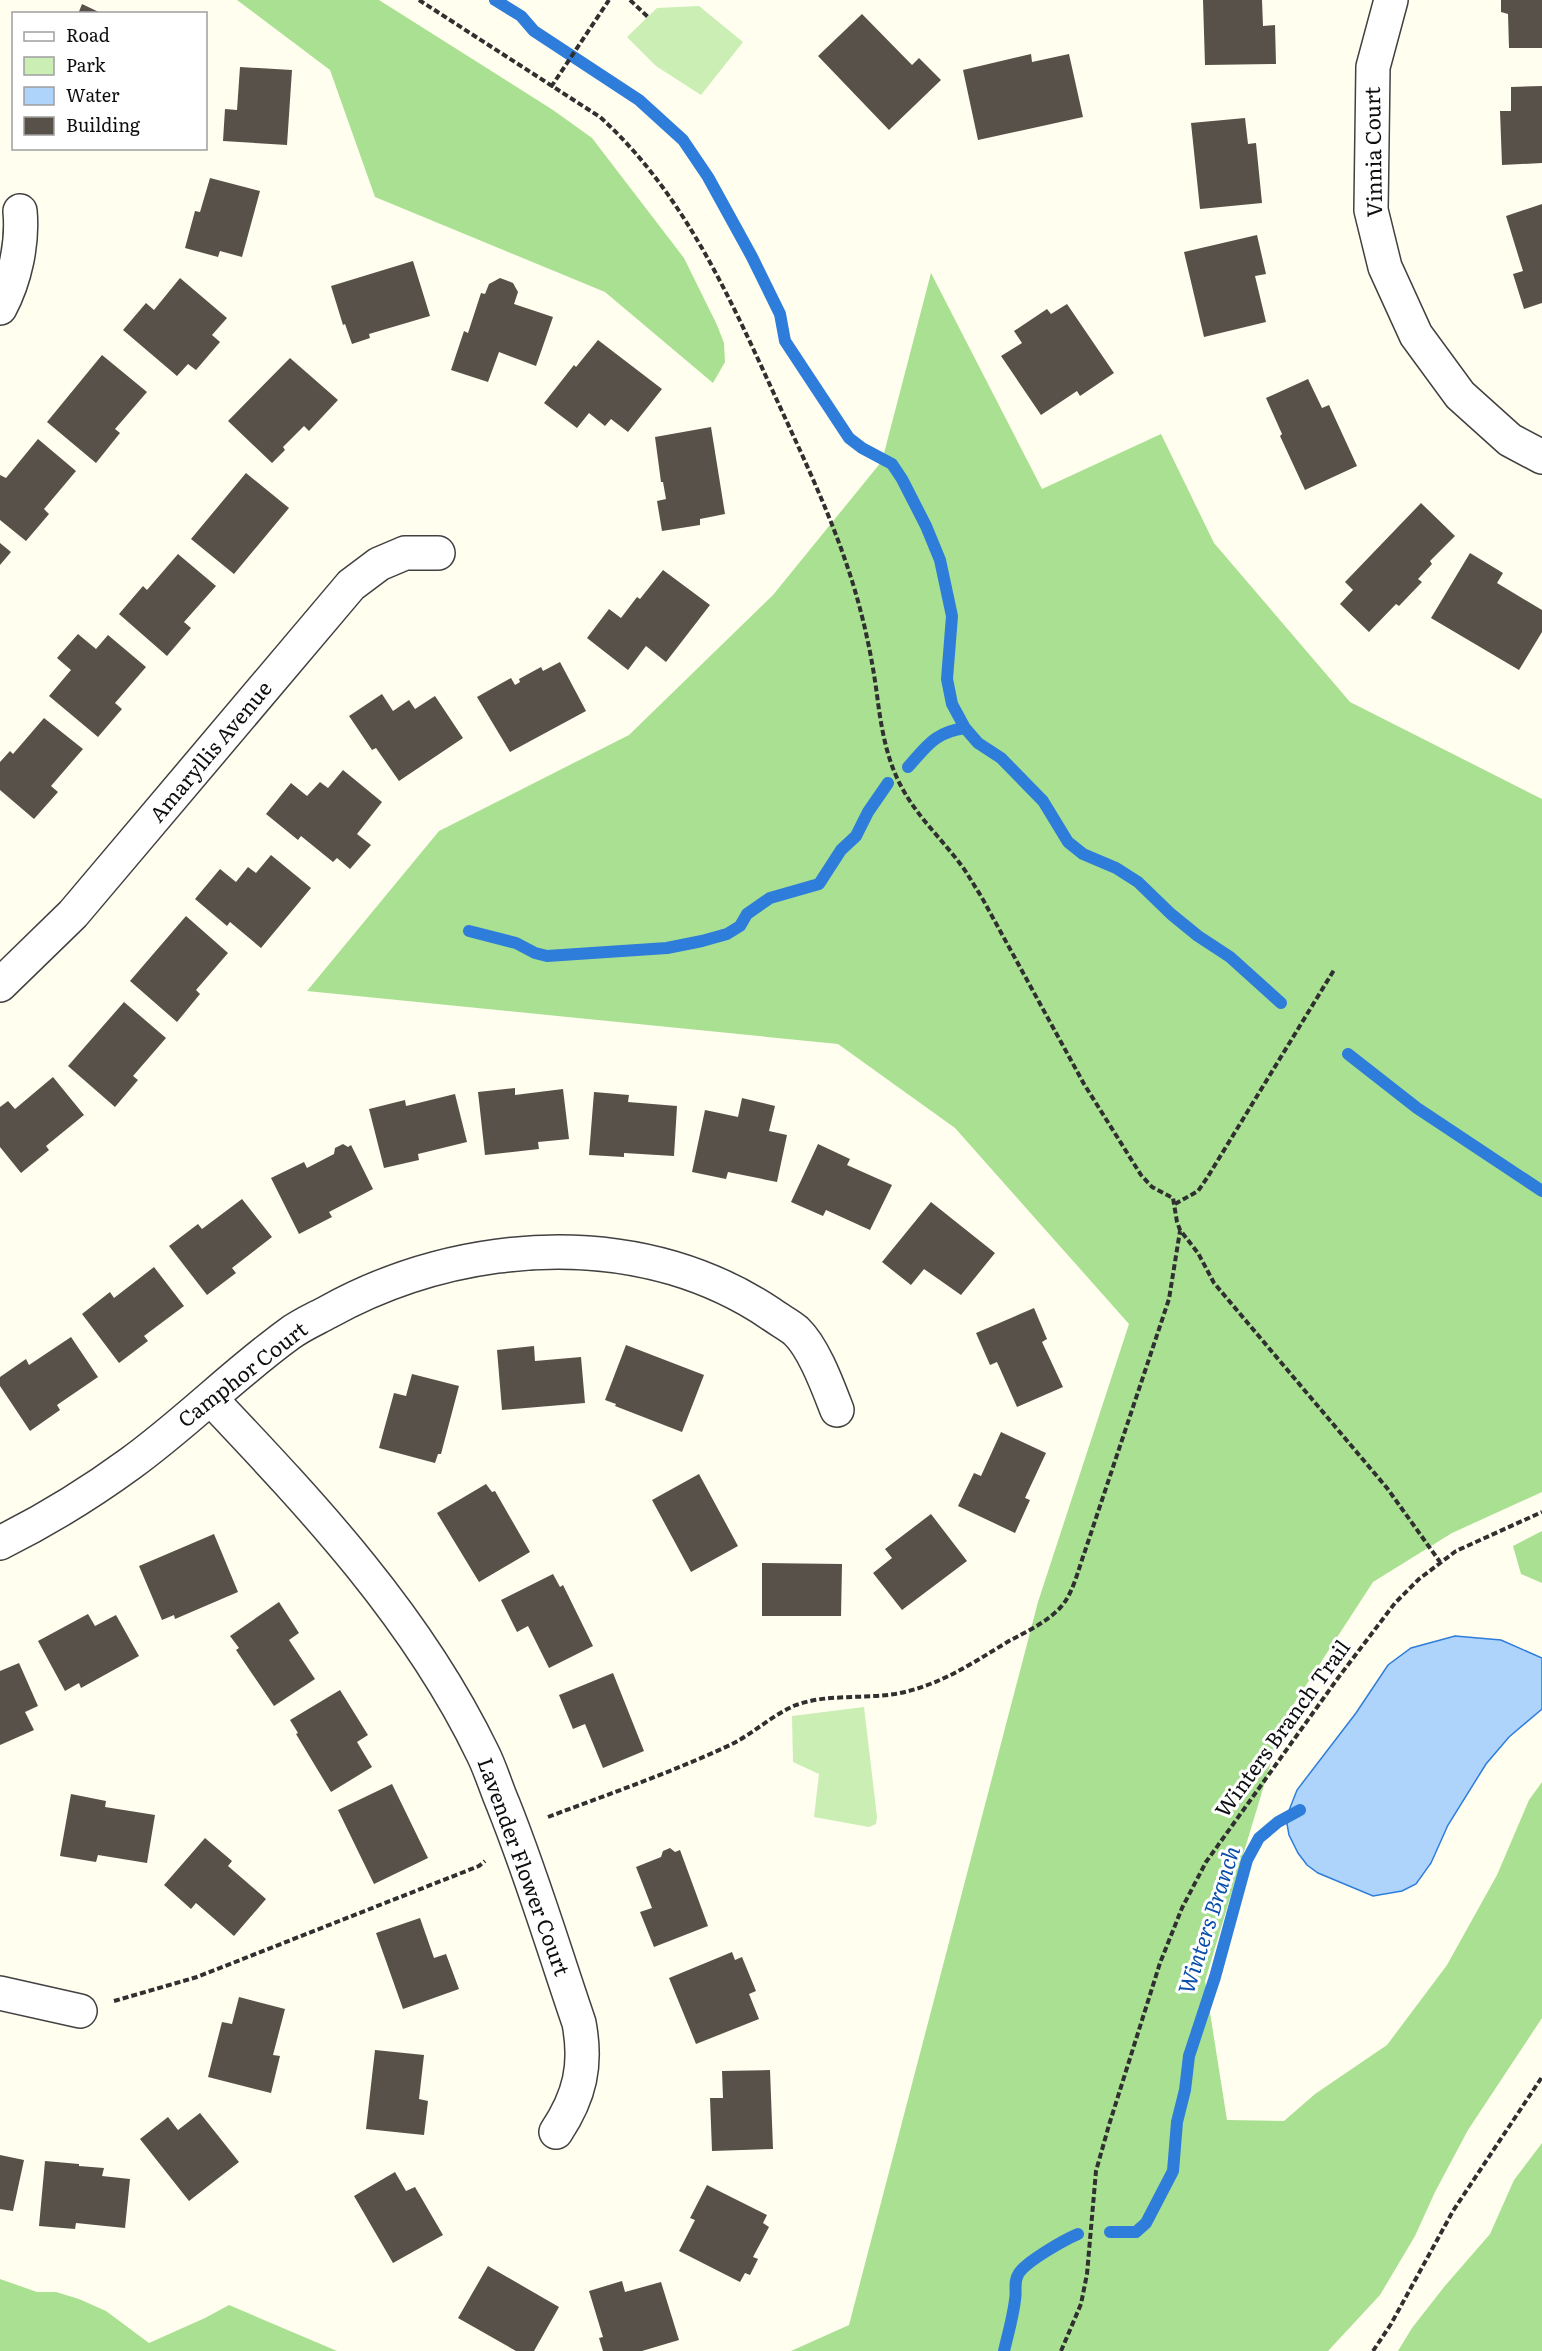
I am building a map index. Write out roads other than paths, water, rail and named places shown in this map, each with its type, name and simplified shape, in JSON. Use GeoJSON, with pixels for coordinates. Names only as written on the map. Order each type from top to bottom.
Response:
{"type":"FeatureCollection","features":[{"type":"Feature","properties":{"kind":"street","name":"Vinnia Court"},"geometry":{"type":"LineString","coordinates":[[1390,0],[1373,68],[1371,210],[1385,267],[1416,335],[1460,395],[1510,440],[1542,457]]}},
{"type":"Feature","properties":{"kind":"street"},"geometry":{"type":"LineString","coordinates":[[0,308],[6,297],[17,260],[22,228],[20,211]]}},
{"type":"Feature","properties":{"kind":"street","name":"Amaryllis Avenue"},"geometry":{"type":"LineString","coordinates":[[0,985],[73,915],[351,585],[379,564],[405,553],[438,553]]}},
{"type":"Feature","properties":{"kind":"street","name":"Camphor Court"},"geometry":{"type":"LineString","coordinates":[[0,1543],[39,1523],[131,1463],[290,1333],[350,1300],[400,1279],[467,1262],[533,1252],[592,1252],[651,1261],[696,1275],[740,1293],[797,1332],[822,1370],[837,1410]]}},
{"type":"Feature","properties":{"kind":"street","name":"Lavender Flower Court"},"geometry":{"type":"LineString","coordinates":[[211,1399],[305,1498],[375,1582],[420,1643],[483,1754],[517,1838],[579,2023],[583,2043],[582,2077],[571,2109],[556,2132]]}},
{"type":"Feature","properties":{"kind":"street"},"geometry":{"type":"LineString","coordinates":[[0,1993],[80,2011]]}},
{"type":"Feature","properties":{"kind":"water"},"geometry":{"type":"Polygon","coordinates":[[[1455,1636],[1501,1640],[1542,1658],[1542,1709],[1509,1737],[1486,1764],[1448,1825],[1431,1863],[1416,1884],[1402,1891],[1373,1896],[1318,1873],[1307,1865],[1289,1835],[1286,1818],[1297,1790],[1356,1713],[1388,1665],[1411,1648],[1455,1636]]]}},
{"type":"Feature","properties":{"kind":"waterway"},"geometry":{"type":"LineString","coordinates":[[495,0],[521,16],[534,31],[639,100],[683,140],[708,177],[780,314],[785,341],[849,438],[862,448],[892,464],[926,526],[940,560],[952,616],[947,679],[952,704],[965,728],[978,743],[1001,758],[1043,801],[1068,842],[1083,854],[1116,868],[1138,882],[1171,914],[1198,936],[1230,957],[1281,1003]]}},
{"type":"Feature","properties":{"kind":"waterway"},"geometry":{"type":"LineString","coordinates":[[908,767],[932,741],[946,733],[965,728]]}},
{"type":"Feature","properties":{"kind":"waterway"},"geometry":{"type":"LineString","coordinates":[[469,931],[516,943],[535,953],[547,956],[667,948],[727,934],[740,926],[747,914],[770,898],[819,884],[841,850],[856,836],[868,812],[888,783]]}},
{"type":"Feature","properties":{"kind":"waterway"},"geometry":{"type":"LineString","coordinates":[[1348,1054],[1417,1108],[1542,1191]]}},
{"type":"Feature","properties":{"kind":"waterway","name":"Winters Branch"},"geometry":{"type":"LineString","coordinates":[[1110,2232],[1136,2232],[1146,2223],[1173,2171],[1177,2122],[1185,2090],[1189,2056],[1215,1977],[1247,1860],[1259,1838],[1278,1822],[1300,1810]]}},
{"type":"Feature","properties":{"kind":"waterway","name":"Winters Branch"},"geometry":{"type":"LineString","coordinates":[[1004,2351],[1013,2313],[1017,2276],[1037,2257],[1078,2234]]}}]}
